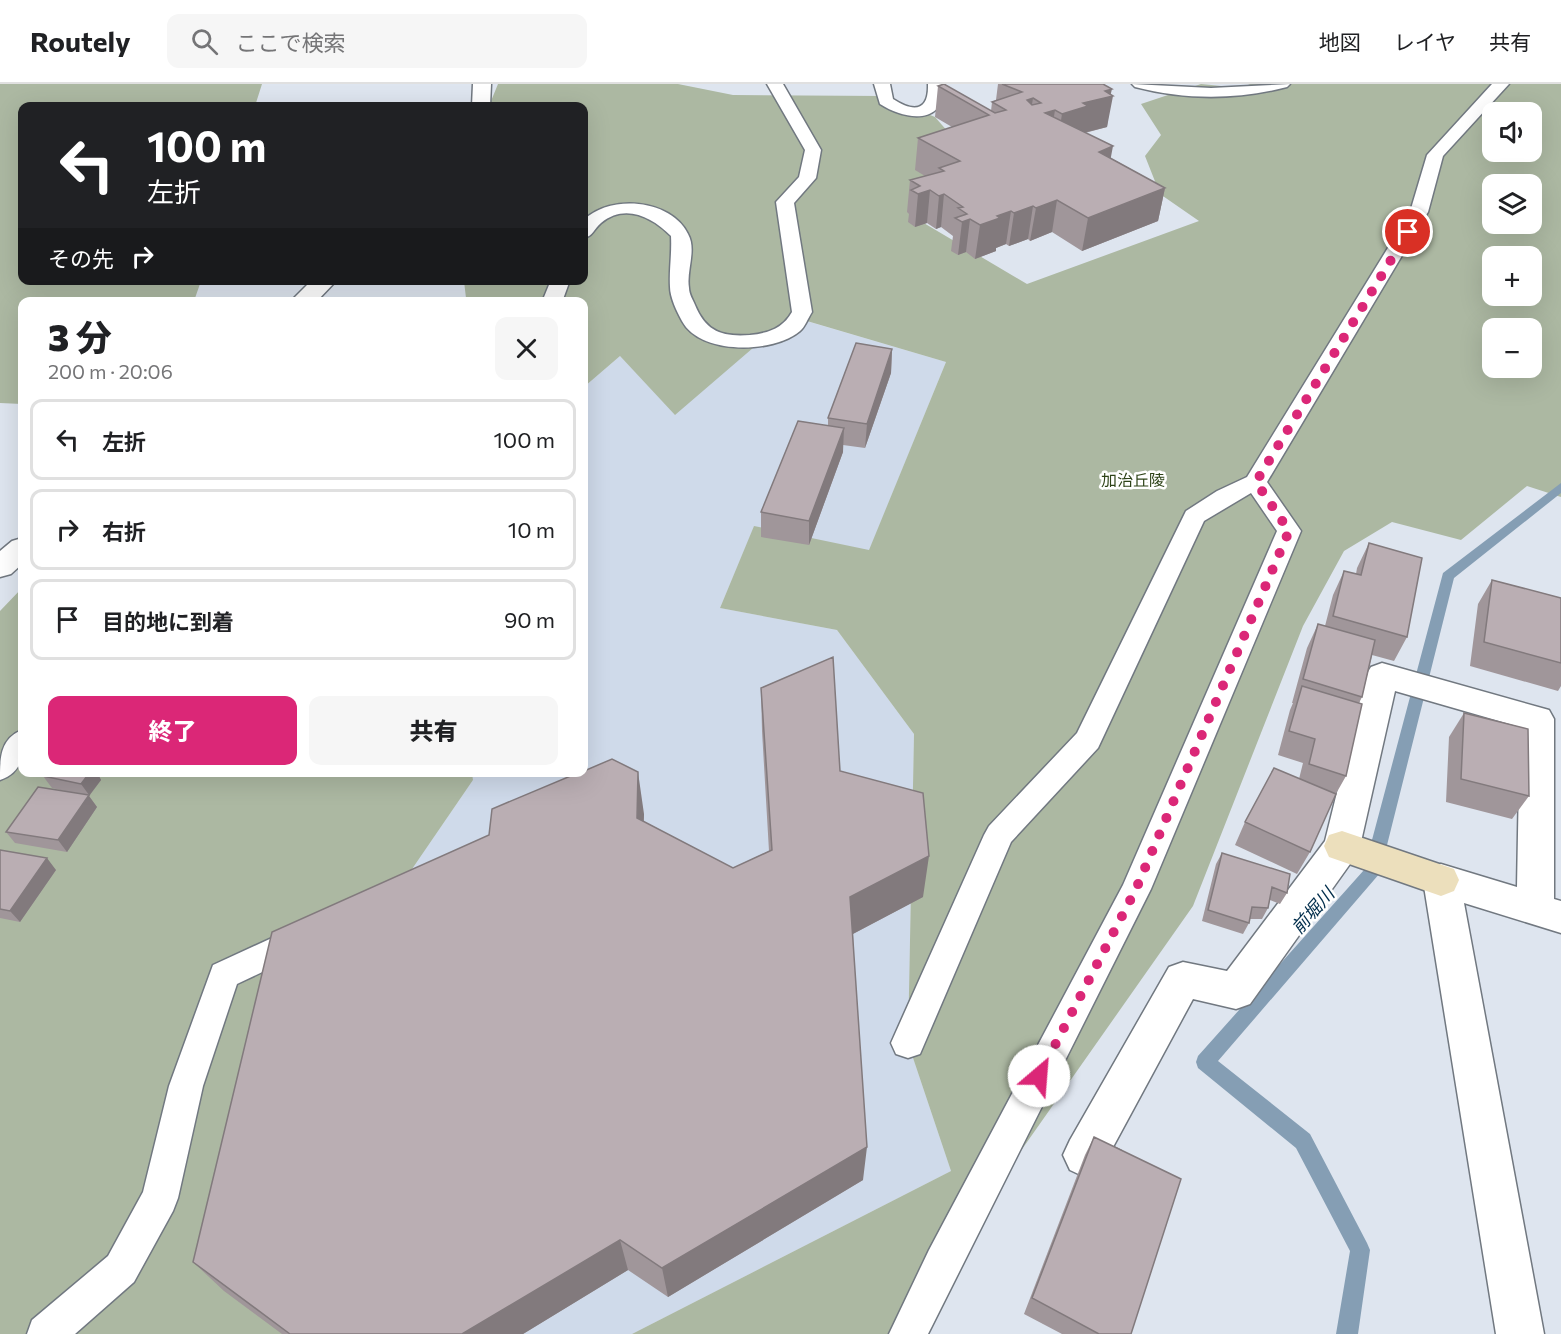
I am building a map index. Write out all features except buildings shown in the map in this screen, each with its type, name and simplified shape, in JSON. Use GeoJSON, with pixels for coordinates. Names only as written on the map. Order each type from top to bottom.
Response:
{"type":"FeatureCollection","features":[{"type":"Feature","properties":{"kind":"street"},"geometry":{"type":"LineString","coordinates":[[481,102],[482,84]]}},
{"type":"Feature","properties":{"kind":"street"},"geometry":{"type":"LineString","coordinates":[[307,297],[321,285]]}},
{"type":"Feature","properties":{"kind":"street"},"geometry":{"type":"LineString","coordinates":[[0,567],[18,551]]}},
{"type":"Feature","properties":{"kind":"street"},"geometry":{"type":"LineString","coordinates":[[1138,1181],[1085,1155],[1183,979],[1236,991],[1351,849],[1382,675],[1537,719],[1548,913],[1351,849]]}},
{"type":"Feature","properties":{"kind":"street"},"geometry":{"type":"LineString","coordinates":[[1425,874],[1520,1334]]}},
{"type":"Feature","properties":{"kind":"lane"},"geometry":{"type":"LineString","coordinates":[[588,222],[599,215],[619,209],[637,208],[651,212],[680,235],[682,256],[679,290],[692,321],[704,333],[724,340],[747,341],[770,339],[793,327],[802,312],[785,202],[807,178],[813,150],[775,84]]}},
{"type":"Feature","properties":{"kind":"lane"},"geometry":{"type":"LineString","coordinates":[[882,84],[886,101],[896,109],[912,112],[931,108],[934,105],[938,95],[936,84]]}},
{"type":"Feature","properties":{"kind":"lane"},"geometry":{"type":"LineString","coordinates":[[1140,84],[1213,94],[1246,92],[1282,84]]}},
{"type":"Feature","properties":{"kind":"lane"},"geometry":{"type":"LineString","coordinates":[[908,1043],[999,835],[1088,740],[1194,516],[1224,496],[1256,482],[1419,212],[1436,155],[1501,84]]}},
{"type":"Feature","properties":{"kind":"lane"},"geometry":{"type":"LineString","coordinates":[[908,1334],[942,1263],[1136,889],[1289,531],[1256,482]]}},
{"type":"Feature","properties":{"kind":"lane"},"geometry":{"type":"LineString","coordinates":[[0,770],[18,746]]}},
{"type":"Feature","properties":{"kind":"lane"},"geometry":{"type":"LineString","coordinates":[[46,1334],[121,1269],[160,1198],[186,1086],[224,975],[332,925]]}},
{"type":"Feature","properties":{"kind":"shaded area"},"geometry":{"type":"Polygon","coordinates":[[[789,316],[946,362],[869,551],[754,527],[720,608],[837,630],[914,734],[908,1043],[951,1171],[632,1334],[352,1334],[384,910],[473,780],[473,777],[588,777],[588,384],[620,356],[675,414],[789,316]]]}},
{"type":"Feature","properties":{"kind":"green space"},"geometry":{"type":"Polygon","coordinates":[[[0,84],[262,84],[256,102],[18,102],[18,285],[200,285],[195,297],[18,297],[18,404],[0,403],[0,84]]]}},
{"type":"Feature","properties":{"kind":"green space","name":"加治丘陵"},"geometry":{"type":"Polygon","coordinates":[[[498,84],[678,84],[733,95],[883,96],[935,117],[956,141],[917,219],[1027,284],[1199,221],[1160,194],[1145,156],[1161,135],[1141,104],[1201,84],[1242,88],[1250,84],[1561,84],[1561,497],[1527,486],[1461,540],[1392,522],[1344,551],[1303,626],[1193,906],[942,1263],[908,1334],[632,1334],[951,1171],[908,1043],[914,734],[837,630],[720,608],[754,526],[869,550],[946,362],[790,316],[675,415],[620,356],[588,384],[588,297],[466,297],[464,285],[588,285],[588,102],[491,102],[498,84]]]}},
{"type":"Feature","properties":{"kind":"green space"},"geometry":{"type":"Polygon","coordinates":[[[18,592],[18,777],[473,777],[473,780],[384,910],[352,1334],[0,1334],[0,611],[18,592]]]}},
{"type":"Feature","properties":{"kind":"waterway","name":"前堀川"},"geometry":{"type":"LineString","coordinates":[[1347,1334],[1360,1250],[1303,1141],[1205,1062],[1372,873],[1448,576],[1561,487]]}},
{"type":"Feature","properties":{"kind":"route"},"geometry":{"type":"LineString","coordinates":[[1039,1076],[1136,889],[1289,531],[1256,482],[1408,232]]}}]}
